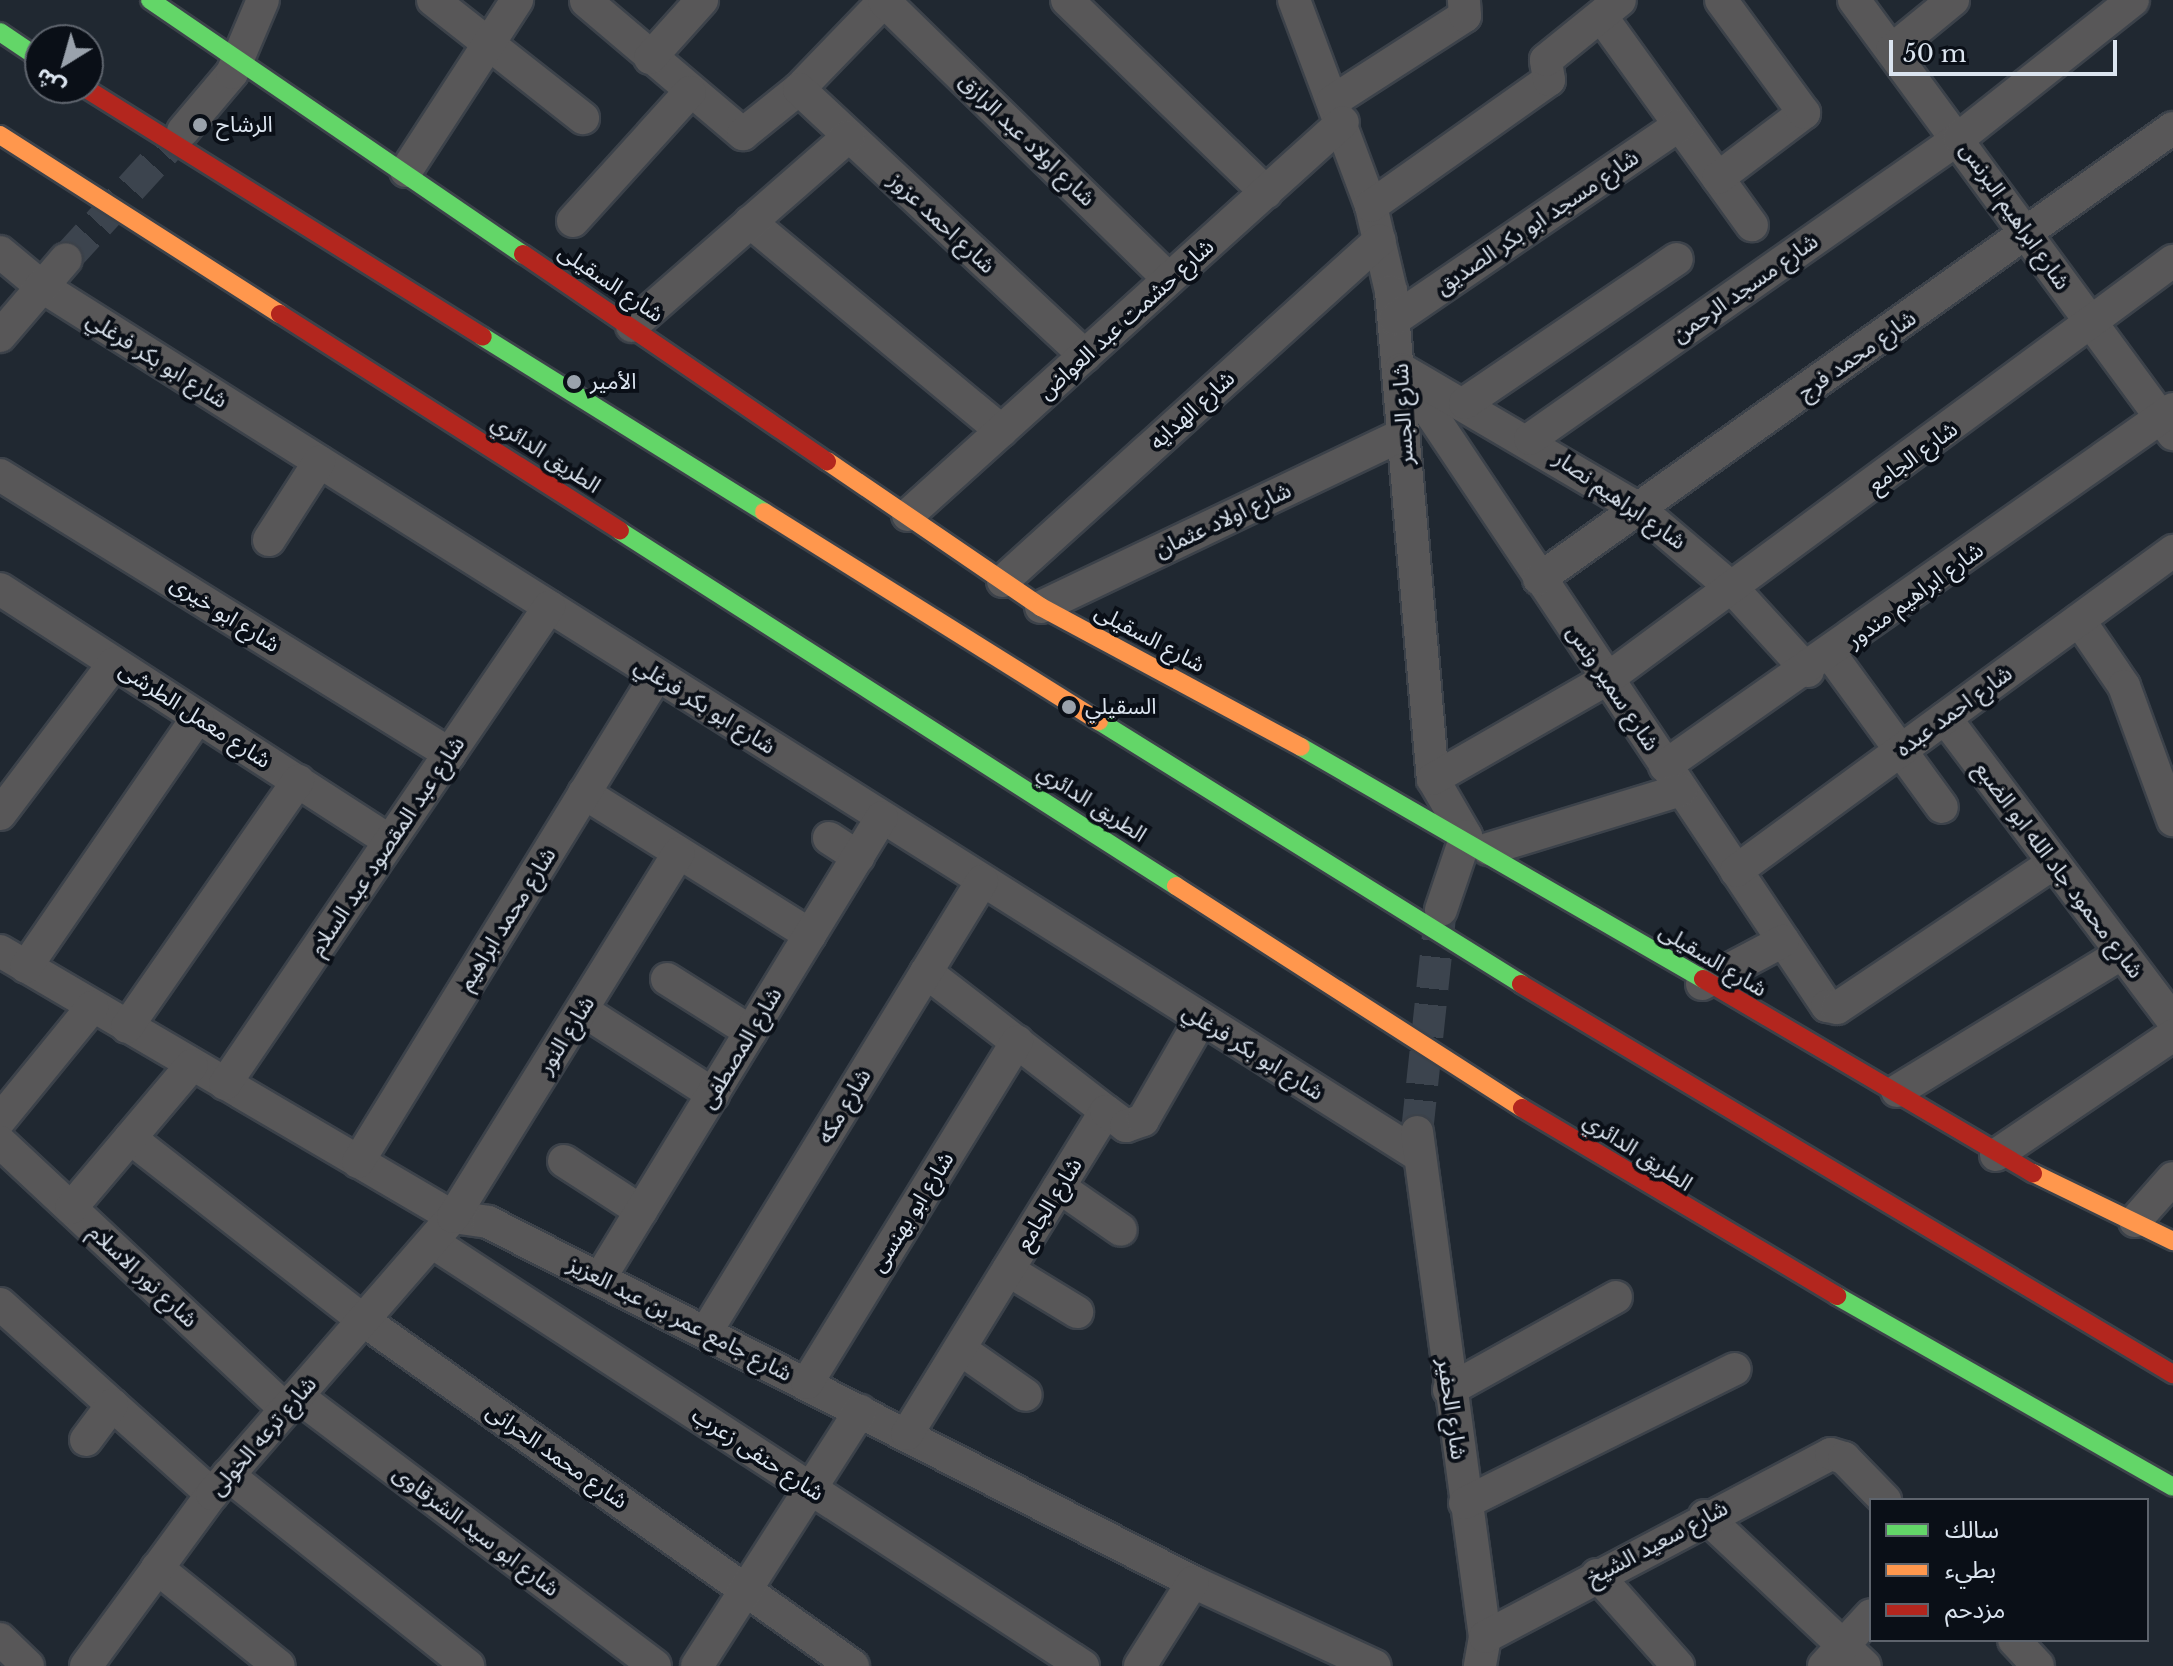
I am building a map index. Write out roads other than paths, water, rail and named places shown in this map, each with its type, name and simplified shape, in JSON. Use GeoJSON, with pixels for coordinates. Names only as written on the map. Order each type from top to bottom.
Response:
{"type":"FeatureCollection","features":[{"type":"Feature","properties":{"kind":"main road","name":"شارع السقيلى"},"geometry":{"type":"LineString","coordinates":[[150,0],[406,171],[1041,607],[1477,842],[1702,984],[1897,1091],[1996,1155],[2173,1241]]}},
{"type":"Feature","properties":{"kind":"main road"},"geometry":{"type":"LineString","coordinates":[[0,32],[24,48]]}},
{"type":"Feature","properties":{"kind":"main road"},"geometry":{"type":"LineString","coordinates":[[104,100],[1728,1114],[2173,1374]]}},
{"type":"Feature","properties":{"kind":"main road","name":"الطريق الدائري"},"geometry":{"type":"LineString","coordinates":[[0,135],[1675,1204],[2173,1487]]}},
{"type":"Feature","properties":{"kind":"street"},"geometry":{"type":"LineString","coordinates":[[183,131],[240,58],[263,0]]}},
{"type":"Feature","properties":{"kind":"street"},"geometry":{"type":"LineString","coordinates":[[433,0],[583,118]]}},
{"type":"Feature","properties":{"kind":"street"},"geometry":{"type":"LineString","coordinates":[[406,171],[517,0]]}},
{"type":"Feature","properties":{"kind":"street"},"geometry":{"type":"LineString","coordinates":[[650,58],[702,0]]}},
{"type":"Feature","properties":{"kind":"street"},"geometry":{"type":"LineString","coordinates":[[1067,0],[1266,192]]}},
{"type":"Feature","properties":{"kind":"street","name":"شارع الجسر"},"geometry":{"type":"LineString","coordinates":[[1294,0],[1338,111],[1380,240],[1401,369],[1433,779],[1477,842]]}},
{"type":"Feature","properties":{"kind":"street"},"geometry":{"type":"LineString","coordinates":[[1718,178],[1804,113],[1721,0]]}},
{"type":"Feature","properties":{"kind":"street","name":"شارع ابراهيم البرنس"},"geometry":{"type":"LineString","coordinates":[[1854,0],[1959,138],[2092,325],[2169,421]]}},
{"type":"Feature","properties":{"kind":"street"},"geometry":{"type":"LineString","coordinates":[[1892,50],[1953,0]]}},
{"type":"Feature","properties":{"kind":"street","name":"شارع مسجد الرحمن"},"geometry":{"type":"LineString","coordinates":[[1530,439],[1959,138],[2133,0]]}},
{"type":"Feature","properties":{"kind":"street"},"geometry":{"type":"LineString","coordinates":[[586,1],[743,134],[799,89],[879,2]]}},
{"type":"Feature","properties":{"kind":"street","name":"شارع حشمت عبد العواض"},"geometry":{"type":"LineString","coordinates":[[908,515],[1266,192],[1338,111],[1465,16],[1465,1]]}},
{"type":"Feature","properties":{"kind":"street","name":"شارع اولاد عبد الرازق"},"geometry":{"type":"LineString","coordinates":[[879,2],[1169,279]]}},
{"type":"Feature","properties":{"kind":"street"},"geometry":{"type":"LineString","coordinates":[[1371,206],[1549,80],[1546,60],[1610,8],[1679,125],[1752,225]]}},
{"type":"Feature","properties":{"kind":"street","name":"شارع احمد عزوز"},"geometry":{"type":"LineString","coordinates":[[799,89],[1085,356]]}},
{"type":"Feature","properties":{"kind":"street"},"geometry":{"type":"LineString","coordinates":[[573,221],[690,92]]}},
{"type":"Feature","properties":{"kind":"street","name":"شارع مسجد ابو بكر الصديق"},"geometry":{"type":"LineString","coordinates":[[1395,319],[1679,125]]}},
{"type":"Feature","properties":{"kind":"street","name":"شارع محمد فرج"},"geometry":{"type":"LineString","coordinates":[[1539,579],[2173,128]]}},
{"type":"Feature","properties":{"kind":"street"},"geometry":{"type":"LineString","coordinates":[[632,326],[849,136]]}},
{"type":"Feature","properties":{"kind":"street"},"geometry":{"type":"LineString","coordinates":[[750,222],[1002,431]]}},
{"type":"Feature","properties":{"kind":"street","name":"شارع الهدايه"},"geometry":{"type":"LineString","coordinates":[[1003,581],[1380,240]]}},
{"type":"Feature","properties":{"kind":"street","name":"شارع ابو بكر فرغلي"},"geometry":{"type":"LineString","coordinates":[[0,252],[41,286],[1201,1019],[1416,1142]]}},
{"type":"Feature","properties":{"kind":"street"},"geometry":{"type":"LineString","coordinates":[[0,336],[66,259]]}},
{"type":"Feature","properties":{"kind":"street"},"geometry":{"type":"LineString","coordinates":[[1465,403],[1677,259]]}},
{"type":"Feature","properties":{"kind":"street","name":"شارع الجامع"},"geometry":{"type":"LineString","coordinates":[[1433,779],[1607,679],[2092,325],[2173,261]]}},
{"type":"Feature","properties":{"kind":"street","name":"شارع ابراهيم نصار"},"geometry":{"type":"LineString","coordinates":[[1401,369],[1530,439],[1639,509],[1820,663],[1901,751],[1942,807]]}},
{"type":"Feature","properties":{"kind":"street","name":"شارع سمير ونس"},"geometry":{"type":"LineString","coordinates":[[1401,369],[1826,1005],[1837,1008],[2054,863]]}},
{"type":"Feature","properties":{"kind":"street","name":"شارع ابراهيم مندور"},"geometry":{"type":"LineString","coordinates":[[1477,842],[1673,778],[1820,663],[2169,421]]}},
{"type":"Feature","properties":{"kind":"street","name":"شارع اولاد عثمان"},"geometry":{"type":"LineString","coordinates":[[1041,607],[1404,434]]}},
{"type":"Feature","properties":{"kind":"street"},"geometry":{"type":"LineString","coordinates":[[269,540],[319,462]]}},
{"type":"Feature","properties":{"kind":"street","name":"شارع ابو خيرى"},"geometry":{"type":"LineString","coordinates":[[0,475],[450,754]]}},
{"type":"Feature","properties":{"kind":"street","name":"شارع احمد عبده"},"geometry":{"type":"LineString","coordinates":[[1736,871],[2173,551]]}},
{"type":"Feature","properties":{"kind":"street","name":"شارع معمل الطرشى"},"geometry":{"type":"LineString","coordinates":[[0,589],[390,841]]}},
{"type":"Feature","properties":{"kind":"street","name":"شارع عبد المقصود عبد السلام"},"geometry":{"type":"LineString","coordinates":[[225,1084],[549,607]]}},
{"type":"Feature","properties":{"kind":"street"},"geometry":{"type":"LineString","coordinates":[[2079,620],[2124,686],[2172,813]]}},
{"type":"Feature","properties":{"kind":"street"},"geometry":{"type":"LineString","coordinates":[[0,814],[114,663]]}},
{"type":"Feature","properties":{"kind":"street","name":"شارع محمد ابراهيم"},"geometry":{"type":"LineString","coordinates":[[358,1162],[657,675]]}},
{"type":"Feature","properties":{"kind":"street"},"geometry":{"type":"LineString","coordinates":[[13,959],[198,717]]}},
{"type":"Feature","properties":{"kind":"street","name":"شارع محمود جاد الله ابو الضبع"},"geometry":{"type":"LineString","coordinates":[[1945,718],[2173,1021]]}},
{"type":"Feature","properties":{"kind":"street"},"geometry":{"type":"LineString","coordinates":[[127,1027],[298,781]]}},
{"type":"Feature","properties":{"kind":"street"},"geometry":{"type":"LineString","coordinates":[[584,793],[810,935]]}},
{"type":"Feature","properties":{"kind":"street","name":"شارع المصطفى"},"geometry":{"type":"LineString","coordinates":[[600,1278],[882,817]]}},
{"type":"Feature","properties":{"kind":"street"},"geometry":{"type":"LineString","coordinates":[[829,838],[858,857]]}},
{"type":"Feature","properties":{"kind":"street"},"geometry":{"type":"LineString","coordinates":[[1441,910],[1477,842]]}},
{"type":"Feature","properties":{"kind":"street","name":"شارع النور"},"geometry":{"type":"LineString","coordinates":[[453,1217],[679,853]]}},
{"type":"Feature","properties":{"kind":"street","name":"شارع مكه"},"geometry":{"type":"LineString","coordinates":[[706,1332],[982,881]]}},
{"type":"Feature","properties":{"kind":"street"},"geometry":{"type":"LineString","coordinates":[[1702,984],[1783,941]]}},
{"type":"Feature","properties":{"kind":"street"},"geometry":{"type":"LineString","coordinates":[[1897,1091],[2122,953]]}},
{"type":"Feature","properties":{"kind":"street","name":"شارع جامع عمر بن عبد العزيز"},"geometry":{"type":"LineString","coordinates":[[13,959],[453,1217],[488,1222],[1193,1582],[1375,1666]]}},
{"type":"Feature","properties":{"kind":"street"},"geometry":{"type":"LineString","coordinates":[[926,972],[1126,1126],[1143,1120],[1201,1019]]}},
{"type":"Feature","properties":{"kind":"street"},"geometry":{"type":"LineString","coordinates":[[667,979],[751,1032]]}},
{"type":"Feature","properties":{"kind":"street"},"geometry":{"type":"LineString","coordinates":[[0,1120],[92,1007]]}},
{"type":"Feature","properties":{"kind":"street"},"geometry":{"type":"LineString","coordinates":[[582,1010],[713,1094]]}},
{"type":"Feature","properties":{"kind":"street"},"geometry":{"type":"LineString","coordinates":[[1996,1155],[2173,1035]]}},
{"type":"Feature","properties":{"kind":"street","name":"شارع ابو بهنسى"},"geometry":{"type":"LineString","coordinates":[[807,1383],[1017,1041]]}},
{"type":"Feature","properties":{"kind":"street"},"geometry":{"type":"LineString","coordinates":[[71,1208],[192,1065]]}},
{"type":"Feature","properties":{"kind":"street","name":"شارع الجامع"},"geometry":{"type":"LineString","coordinates":[[907,1434],[1106,1111]]}},
{"type":"Feature","properties":{"kind":"street","name":"شارع محمد الحرانى"},"geometry":{"type":"LineString","coordinates":[[130,1138],[363,1320],[853,1666]]}},
{"type":"Feature","properties":{"kind":"street","name":"شارع نور الاسلام"},"geometry":{"type":"LineString","coordinates":[[0,1142],[291,1402]]}},
{"type":"Feature","properties":{"kind":"street","name":"شارع الحفير"},"geometry":{"type":"LineString","coordinates":[[1416,1142],[1483,1651]]}},
{"type":"Feature","properties":{"kind":"street"},"geometry":{"type":"LineString","coordinates":[[564,1161],[641,1211]]}},
{"type":"Feature","properties":{"kind":"street"},"geometry":{"type":"LineString","coordinates":[[2135,1221],[2173,1178]]}},
{"type":"Feature","properties":{"kind":"street"},"geometry":{"type":"LineString","coordinates":[[1059,1187],[1121,1230]]}},
{"type":"Feature","properties":{"kind":"street","name":"شارع ترعه الخولى"},"geometry":{"type":"LineString","coordinates":[[86,1666],[220,1484],[453,1217]]}},
{"type":"Feature","properties":{"kind":"street","name":"شارع حنفى زعرب"},"geometry":{"type":"LineString","coordinates":[[432,1242],[1083,1666]]}},
{"type":"Feature","properties":{"kind":"street"},"geometry":{"type":"LineString","coordinates":[[1008,1270],[1077,1312]]}},
{"type":"Feature","properties":{"kind":"street"},"geometry":{"type":"LineString","coordinates":[[1449,1390],[1616,1297]]}},
{"type":"Feature","properties":{"kind":"street"},"geometry":{"type":"LineString","coordinates":[[0,1304],[112,1405],[468,1666]]}},
{"type":"Feature","properties":{"kind":"street"},"geometry":{"type":"LineString","coordinates":[[960,1349],[1026,1395]]}},
{"type":"Feature","properties":{"kind":"street"},"geometry":{"type":"LineString","coordinates":[[1465,1503],[1735,1369]]}},
{"type":"Feature","properties":{"kind":"street","name":"شارع ابو سيد الشرقاوى"},"geometry":{"type":"LineString","coordinates":[[291,1402],[655,1666]]}},
{"type":"Feature","properties":{"kind":"street"},"geometry":{"type":"LineString","coordinates":[[86,1440],[112,1405]]}},
{"type":"Feature","properties":{"kind":"street"},"geometry":{"type":"LineString","coordinates":[[697,1666],[750,1593],[860,1411]]}},
{"type":"Feature","properties":{"kind":"street","name":"شارع سعيد الشيخ"},"geometry":{"type":"LineString","coordinates":[[1483,1651],[1597,1575],[1705,1516],[1831,1454],[1844,1458],[1883,1498]]}},
{"type":"Feature","properties":{"kind":"street"},"geometry":{"type":"LineString","coordinates":[[1705,1516],[1844,1659],[1869,1618]]}},
{"type":"Feature","properties":{"kind":"street"},"geometry":{"type":"LineString","coordinates":[[157,1568],[278,1666]]}},
{"type":"Feature","properties":{"kind":"street"},"geometry":{"type":"LineString","coordinates":[[1597,1575],[1678,1666]]}},
{"type":"Feature","properties":{"kind":"street"},"geometry":{"type":"LineString","coordinates":[[1140,1666],[1193,1582]]}},
{"type":"Feature","properties":{"kind":"street"},"geometry":{"type":"LineString","coordinates":[[0,1639],[28,1666]]}},
{"type":"Feature","properties":{"kind":"street"},"geometry":{"type":"LineString","coordinates":[[2016,1642],[2038,1666]]}},
{"type":"Feature","properties":{"kind":"tunnel"},"geometry":{"type":"LineString","coordinates":[[66,259],[183,131]]}},
{"type":"Feature","properties":{"kind":"tunnel"},"geometry":{"type":"LineString","coordinates":[[1417,1132],[1440,917]]}},
{"type":"Feature","properties":{"kind":"place","name":"الرشاح"},"geometry":{"type":"Point","coordinates":[200,125]}},
{"type":"Feature","properties":{"kind":"place","name":"الأمير"},"geometry":{"type":"Point","coordinates":[574,382]}},
{"type":"Feature","properties":{"kind":"place","name":"السقيلي"},"geometry":{"type":"Point","coordinates":[1069,707]}}]}
